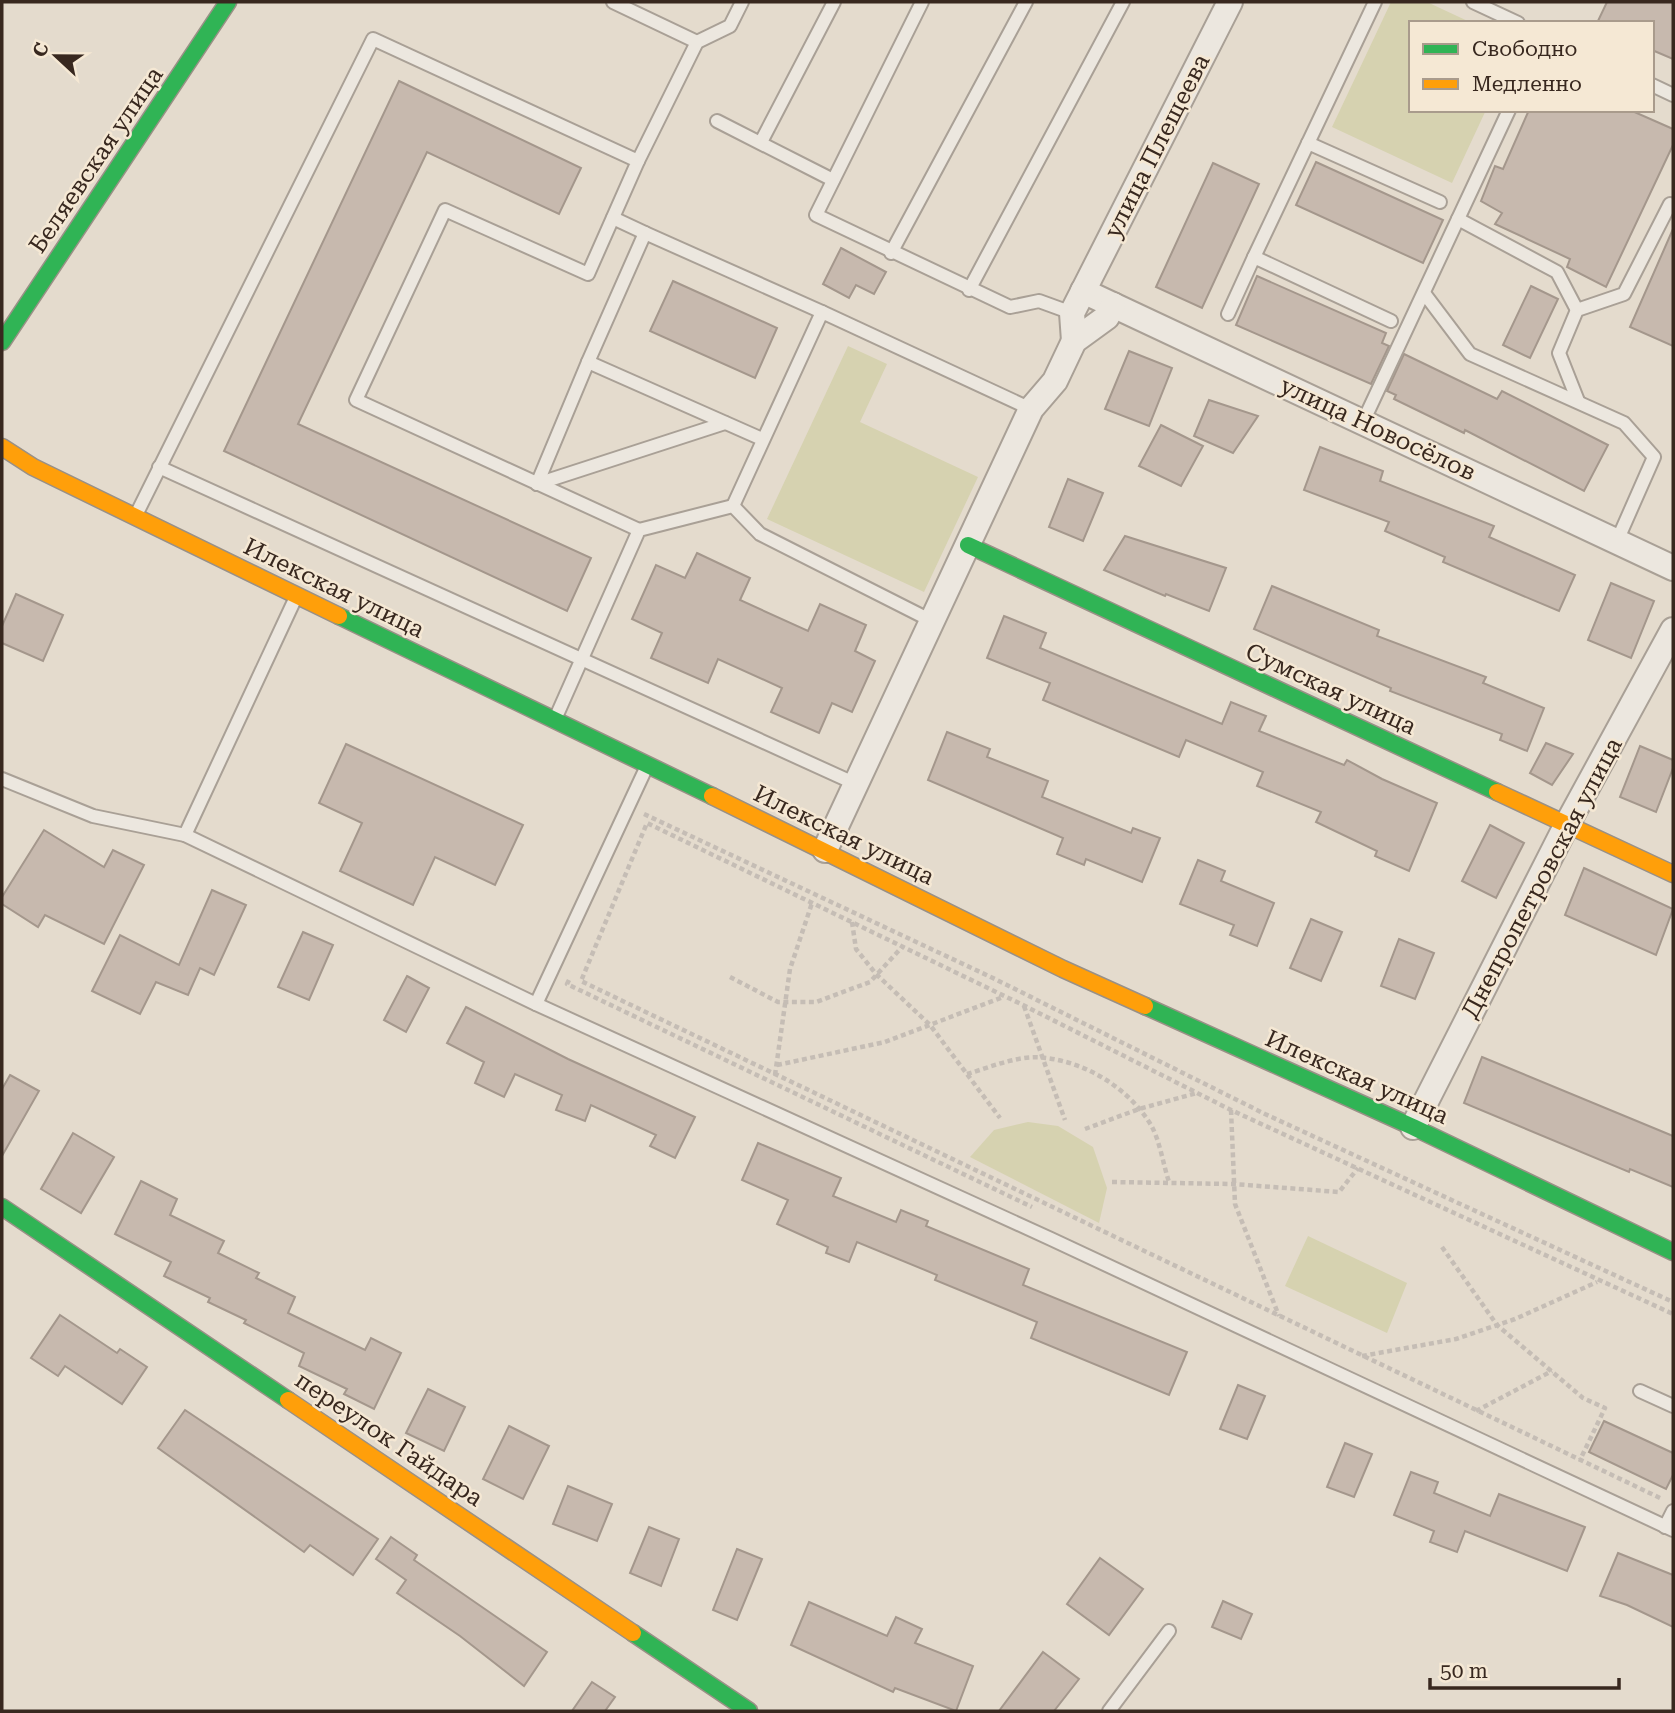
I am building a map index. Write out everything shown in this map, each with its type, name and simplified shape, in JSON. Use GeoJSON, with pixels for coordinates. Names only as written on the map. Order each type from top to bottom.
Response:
{"type":"FeatureCollection","features":[{"type":"Feature","properties":{"kind":"street","name":"Беляевская улица"},"geometry":{"type":"LineString","coordinates":[[2,342],[228,2]]}},
{"type":"Feature","properties":{"kind":"street","name":"улица Плещеева"},"geometry":{"type":"LineString","coordinates":[[1078,302],[1230,2]]}},
{"type":"Feature","properties":{"kind":"street","name":"улица Новосёлов"},"geometry":{"type":"LineString","coordinates":[[1078,302],[1113,305],[1673,568]]}},
{"type":"Feature","properties":{"kind":"street"},"geometry":{"type":"LineString","coordinates":[[825,850],[1031,410],[1055,381],[1074,341],[1078,302]]}},
{"type":"Feature","properties":{"kind":"street"},"geometry":{"type":"LineString","coordinates":[[1074,341],[1107,317],[1113,305]]}},
{"type":"Feature","properties":{"kind":"street","name":"Илекская улица"},"geometry":{"type":"LineString","coordinates":[[2,447],[33,467],[825,850],[1063,969],[1413,1127],[1673,1252]]}},
{"type":"Feature","properties":{"kind":"street","name":"Сумская улица"},"geometry":{"type":"LineString","coordinates":[[968,545],[1673,874]]}},
{"type":"Feature","properties":{"kind":"street","name":"Днепропетровская улица"},"geometry":{"type":"LineString","coordinates":[[1413,1127],[1566,826],[1673,630]]}},
{"type":"Feature","properties":{"kind":"street","name":"переулок Гайдара"},"geometry":{"type":"LineString","coordinates":[[2,1207],[749,1711]]}},
{"type":"Feature","properties":{"kind":"lane"},"geometry":{"type":"LineString","coordinates":[[613,2],[697,42]]}},
{"type":"Feature","properties":{"kind":"lane"},"geometry":{"type":"LineString","coordinates":[[733,506],[639,530],[356,400],[445,210],[588,274],[638,161],[697,42],[730,26],[742,2]]}},
{"type":"Feature","properties":{"kind":"lane"},"geometry":{"type":"LineString","coordinates":[[761,142],[834,2]]}},
{"type":"Feature","properties":{"kind":"lane"},"geometry":{"type":"LineString","coordinates":[[922,2],[816,215],[969,290],[1010,307],[1039,301],[1078,302]]}},
{"type":"Feature","properties":{"kind":"lane"},"geometry":{"type":"LineString","coordinates":[[891,253],[1026,2]]}},
{"type":"Feature","properties":{"kind":"lane"},"geometry":{"type":"LineString","coordinates":[[969,290],[1123,2]]}},
{"type":"Feature","properties":{"kind":"lane"},"geometry":{"type":"LineString","coordinates":[[1228,314],[1375,2]]}},
{"type":"Feature","properties":{"kind":"lane"},"geometry":{"type":"LineString","coordinates":[[1473,2],[1514,21]]}},
{"type":"Feature","properties":{"kind":"lane"},"geometry":{"type":"LineString","coordinates":[[135,517],[373,39],[638,161]]}},
{"type":"Feature","properties":{"kind":"lane"},"geometry":{"type":"LineString","coordinates":[[1654,86],[1673,94]]}},
{"type":"Feature","properties":{"kind":"lane"},"geometry":{"type":"LineString","coordinates":[[1363,422],[1508,112]]}},
{"type":"Feature","properties":{"kind":"lane"},"geometry":{"type":"LineString","coordinates":[[717,121],[833,180]]}},
{"type":"Feature","properties":{"kind":"lane"},"geometry":{"type":"LineString","coordinates":[[1308,143],[1440,202]]}},
{"type":"Feature","properties":{"kind":"lane"},"geometry":{"type":"LineString","coordinates":[[1578,401],[1559,353],[1577,310],[1624,294],[1670,204],[1673,206]]}},
{"type":"Feature","properties":{"kind":"lane"},"geometry":{"type":"LineString","coordinates":[[613,218],[1031,410]]}},
{"type":"Feature","properties":{"kind":"lane"},"geometry":{"type":"LineString","coordinates":[[1458,219],[1557,272],[1577,310]]}},
{"type":"Feature","properties":{"kind":"lane"},"geometry":{"type":"LineString","coordinates":[[537,484],[645,233]]}},
{"type":"Feature","properties":{"kind":"lane"},"geometry":{"type":"LineString","coordinates":[[1254,257],[1391,321]]}},
{"type":"Feature","properties":{"kind":"lane"},"geometry":{"type":"LineString","coordinates":[[1423,293],[1470,354],[1624,423],[1654,457],[1617,541]]}},
{"type":"Feature","properties":{"kind":"lane"},"geometry":{"type":"LineString","coordinates":[[733,506],[822,312]]}},
{"type":"Feature","properties":{"kind":"lane"},"geometry":{"type":"LineString","coordinates":[[588,362],[762,439]]}},
{"type":"Feature","properties":{"kind":"lane"},"geometry":{"type":"LineString","coordinates":[[537,484],[725,423]]}},
{"type":"Feature","properties":{"kind":"lane"},"geometry":{"type":"LineString","coordinates":[[159,467],[582,657],[856,784]]}},
{"type":"Feature","properties":{"kind":"lane"},"geometry":{"type":"LineString","coordinates":[[733,506],[760,534],[932,621]]}},
{"type":"Feature","properties":{"kind":"lane"},"geometry":{"type":"LineString","coordinates":[[555,720],[639,530]]}},
{"type":"Feature","properties":{"kind":"lane"},"geometry":{"type":"LineString","coordinates":[[185,835],[297,596]]}},
{"type":"Feature","properties":{"kind":"lane"},"geometry":{"type":"LineString","coordinates":[[536,1004],[647,765]]}},
{"type":"Feature","properties":{"kind":"lane"},"geometry":{"type":"LineString","coordinates":[[2,779],[93,816],[185,835],[536,1004],[1669,1528],[1673,1511]]}},
{"type":"Feature","properties":{"kind":"lane"},"geometry":{"type":"LineString","coordinates":[[1640,1391],[1673,1406]]}},
{"type":"Feature","properties":{"kind":"lane"},"geometry":{"type":"LineString","coordinates":[[1110,1711],[1169,1631]]}},
{"type":"Feature","properties":{"kind":"path"},"geometry":{"type":"LineString","coordinates":[[642,813],[995,979],[1265,1114],[1673,1302]]}},
{"type":"Feature","properties":{"kind":"path"},"geometry":{"type":"LineString","coordinates":[[1654,1496],[581,981],[648,823],[1023,1005],[1231,1110],[1511,1237],[1597,1282],[1673,1314]]}},
{"type":"Feature","properties":{"kind":"path"},"geometry":{"type":"LineString","coordinates":[[775,1075],[790,969],[812,903]]}},
{"type":"Feature","properties":{"kind":"path"},"geometry":{"type":"LineString","coordinates":[[852,921],[856,949],[876,974],[930,1025],[1000,1118]]}},
{"type":"Feature","properties":{"kind":"path"},"geometry":{"type":"LineString","coordinates":[[730,977],[778,1002],[816,1002],[870,982],[903,946]]}},
{"type":"Feature","properties":{"kind":"path"},"geometry":{"type":"LineString","coordinates":[[777,1065],[885,1042],[1004,996]]}},
{"type":"Feature","properties":{"kind":"path"},"geometry":{"type":"LineString","coordinates":[[1023,1005],[1065,1121]]}},
{"type":"Feature","properties":{"kind":"path"},"geometry":{"type":"LineString","coordinates":[[967,1074],[1005,1062],[1044,1057],[1090,1070],[1132,1099],[1153,1127],[1168,1182]]}},
{"type":"Feature","properties":{"kind":"path"},"geometry":{"type":"LineString","coordinates":[[1085,1129],[1139,1109],[1198,1093]]}},
{"type":"Feature","properties":{"kind":"path"},"geometry":{"type":"LineString","coordinates":[[1231,1110],[1235,1204],[1279,1317]]}},
{"type":"Feature","properties":{"kind":"path"},"geometry":{"type":"LineString","coordinates":[[1112,1182],[1233,1184],[1339,1192],[1358,1168]]}},
{"type":"Feature","properties":{"kind":"path"},"geometry":{"type":"LineString","coordinates":[[1442,1247],[1497,1325],[1583,1398],[1605,1408],[1580,1460]]}},
{"type":"Feature","properties":{"kind":"path"},"geometry":{"type":"LineString","coordinates":[[1361,1356],[1456,1339],[1497,1325],[1597,1282]]}},
{"type":"Feature","properties":{"kind":"path"},"geometry":{"type":"LineString","coordinates":[[1476,1411],[1552,1371]]}},
{"type":"Feature","properties":{"kind":"shaded area"},"geometry":{"type":"Polygon","coordinates":[[[1391,2],[1427,2],[1468,21],[1409,21],[1409,112],[1485,112],[1452,183],[1332,127],[1391,2]]]}},
{"type":"Feature","properties":{"kind":"shaded area"},"geometry":{"type":"Polygon","coordinates":[[[848,346],[887,364],[860,422],[978,477],[924,592],[767,519],[848,346]]]}},
{"type":"Feature","properties":{"kind":"shaded area"},"geometry":{"type":"Polygon","coordinates":[[[1028,1122],[1058,1126],[1093,1147],[1107,1188],[1099,1223],[970,1157],[994,1130],[1028,1122]]]}},
{"type":"Feature","properties":{"kind":"shaded area"},"geometry":{"type":"Polygon","coordinates":[[[1308,1236],[1407,1283],[1387,1333],[1285,1286],[1308,1236]]]}},
{"type":"Feature","properties":{"kind":"building"},"geometry":{"type":"Polygon","coordinates":[[[1607,2],[1673,2],[1673,59],[1654,51],[1654,21],[1598,21],[1607,2]]]}},
{"type":"Feature","properties":{"kind":"building"},"geometry":{"type":"Polygon","coordinates":[[[399,81],[581,168],[559,214],[427,152],[298,424],[591,558],[567,611],[224,451],[399,81]]]}},
{"type":"Feature","properties":{"kind":"building"},"geometry":{"type":"Polygon","coordinates":[[[1528,112],[1635,112],[1673,129],[1673,145],[1606,287],[1567,267],[1570,259],[1495,224],[1502,213],[1481,201],[1495,166],[1503,169],[1528,112]]]}},
{"type":"Feature","properties":{"kind":"building"},"geometry":{"type":"Polygon","coordinates":[[[1316,162],[1443,220],[1423,263],[1296,205],[1316,162]]]}},
{"type":"Feature","properties":{"kind":"building"},"geometry":{"type":"Polygon","coordinates":[[[1213,163],[1259,184],[1202,308],[1156,287],[1213,163]]]}},
{"type":"Feature","properties":{"kind":"building"},"geometry":{"type":"Polygon","coordinates":[[[1673,229],[1673,346],[1630,327],[1673,229]]]}},
{"type":"Feature","properties":{"kind":"building"},"geometry":{"type":"Polygon","coordinates":[[[841,248],[886,272],[874,294],[856,285],[849,298],[823,284],[841,248]]]}},
{"type":"Feature","properties":{"kind":"building"},"geometry":{"type":"Polygon","coordinates":[[[1257,276],[1386,333],[1382,343],[1389,346],[1371,384],[1236,325],[1257,276]]]}},
{"type":"Feature","properties":{"kind":"building"},"geometry":{"type":"Polygon","coordinates":[[[673,281],[777,328],[755,378],[650,331],[673,281]]]}},
{"type":"Feature","properties":{"kind":"building"},"geometry":{"type":"Polygon","coordinates":[[[1531,286],[1558,299],[1530,358],[1503,345],[1531,286]]]}},
{"type":"Feature","properties":{"kind":"building"},"geometry":{"type":"Polygon","coordinates":[[[1129,351],[1172,368],[1149,426],[1105,409],[1129,351]]]}},
{"type":"Feature","properties":{"kind":"building"},"geometry":{"type":"Polygon","coordinates":[[[1404,354],[1497,399],[1502,391],[1608,445],[1584,491],[1465,430],[1464,433],[1394,399],[1396,395],[1387,391],[1404,354]]]}},
{"type":"Feature","properties":{"kind":"building"},"geometry":{"type":"Polygon","coordinates":[[[1209,400],[1258,416],[1233,453],[1194,436],[1209,400]]]}},
{"type":"Feature","properties":{"kind":"building"},"geometry":{"type":"Polygon","coordinates":[[[1161,425],[1203,446],[1181,486],[1139,466],[1161,425]]]}},
{"type":"Feature","properties":{"kind":"building"},"geometry":{"type":"Polygon","coordinates":[[[1320,447],[1383,471],[1380,481],[1494,526],[1489,537],[1575,575],[1559,611],[1443,562],[1445,557],[1385,531],[1389,522],[1304,490],[1320,447]]]}},
{"type":"Feature","properties":{"kind":"building"},"geometry":{"type":"Polygon","coordinates":[[[1068,479],[1103,493],[1083,541],[1049,527],[1068,479]]]}},
{"type":"Feature","properties":{"kind":"building"},"geometry":{"type":"Polygon","coordinates":[[[1125,536],[1226,568],[1209,611],[1104,570],[1125,536]]]}},
{"type":"Feature","properties":{"kind":"building"},"geometry":{"type":"Polygon","coordinates":[[[697,553],[750,578],[740,600],[808,631],[820,604],[866,625],[855,651],[875,661],[852,712],[832,703],[819,733],[771,712],[782,688],[718,659],[708,683],[651,658],[662,633],[632,619],[656,565],[685,578],[697,553]]]}},
{"type":"Feature","properties":{"kind":"building"},"geometry":{"type":"Polygon","coordinates":[[[1611,583],[1654,601],[1631,658],[1588,640],[1611,583]]]}},
{"type":"Feature","properties":{"kind":"building"},"geometry":{"type":"Polygon","coordinates":[[[1272,586],[1379,630],[1377,636],[1486,677],[1483,683],[1544,708],[1527,751],[1500,740],[1502,734],[1390,691],[1391,688],[1254,629],[1272,586]]]}},
{"type":"Feature","properties":{"kind":"building"},"geometry":{"type":"Polygon","coordinates":[[[16,594],[63,615],[43,661],[2,643],[2,626],[16,594]]]}},
{"type":"Feature","properties":{"kind":"building"},"geometry":{"type":"Polygon","coordinates":[[[1004,616],[1046,633],[1040,648],[1222,724],[1231,702],[1266,716],[1259,731],[1344,765],[1347,760],[1437,803],[1409,871],[1375,856],[1377,851],[1316,822],[1321,812],[1257,786],[1263,772],[1186,740],[1179,757],[1043,700],[1050,683],[987,658],[1004,616]]]}},
{"type":"Feature","properties":{"kind":"building"},"geometry":{"type":"Polygon","coordinates":[[[947,732],[990,749],[987,757],[1048,781],[1042,797],[1131,833],[1133,828],[1160,838],[1142,882],[1086,859],[1084,865],[1057,854],[1063,838],[928,780],[947,732]]]}},
{"type":"Feature","properties":{"kind":"building"},"geometry":{"type":"Polygon","coordinates":[[[1546,743],[1573,754],[1552,785],[1530,773],[1546,743]]]}},
{"type":"Feature","properties":{"kind":"building"},"geometry":{"type":"Polygon","coordinates":[[[346,744],[523,825],[495,885],[435,857],[413,905],[340,871],[362,823],[319,803],[346,744]]]}},
{"type":"Feature","properties":{"kind":"building"},"geometry":{"type":"Polygon","coordinates":[[[1640,746],[1673,760],[1673,768],[1656,812],[1620,797],[1640,746]]]}},
{"type":"Feature","properties":{"kind":"building"},"geometry":{"type":"Polygon","coordinates":[[[1490,825],[1524,843],[1496,898],[1462,881],[1490,825]]]}},
{"type":"Feature","properties":{"kind":"building"},"geometry":{"type":"Polygon","coordinates":[[[44,830],[104,867],[113,850],[144,865],[104,944],[45,915],[38,927],[2,904],[2,897],[44,830]]]}},
{"type":"Feature","properties":{"kind":"building"},"geometry":{"type":"Polygon","coordinates":[[[1198,860],[1225,871],[1221,881],[1274,903],[1257,946],[1230,935],[1234,925],[1180,904],[1198,860]]]}},
{"type":"Feature","properties":{"kind":"building"},"geometry":{"type":"Polygon","coordinates":[[[1584,868],[1673,909],[1656,955],[1565,915],[1584,868]]]}},
{"type":"Feature","properties":{"kind":"building"},"geometry":{"type":"Polygon","coordinates":[[[212,890],[246,905],[214,975],[200,968],[188,995],[156,982],[140,1014],[92,991],[120,935],[179,965],[212,890]]]}},
{"type":"Feature","properties":{"kind":"building"},"geometry":{"type":"Polygon","coordinates":[[[1311,919],[1342,932],[1321,981],[1290,968],[1311,919]]]}},
{"type":"Feature","properties":{"kind":"building"},"geometry":{"type":"Polygon","coordinates":[[[303,932],[333,945],[309,1000],[278,987],[303,932]]]}},
{"type":"Feature","properties":{"kind":"building"},"geometry":{"type":"Polygon","coordinates":[[[1399,939],[1434,953],[1415,999],[1381,986],[1399,939]]]}},
{"type":"Feature","properties":{"kind":"building"},"geometry":{"type":"Polygon","coordinates":[[[407,976],[429,988],[406,1032],[384,1020],[407,976]]]}},
{"type":"Feature","properties":{"kind":"building"},"geometry":{"type":"Polygon","coordinates":[[[466,1007],[568,1059],[695,1117],[675,1158],[650,1146],[656,1135],[591,1105],[585,1121],[556,1110],[562,1095],[515,1074],[504,1097],[475,1083],[484,1062],[447,1043],[466,1007]]]}},
{"type":"Feature","properties":{"kind":"building"},"geometry":{"type":"Polygon","coordinates":[[[1482,1057],[1673,1136],[1673,1187],[1630,1169],[1629,1172],[1464,1103],[1482,1057]]]}},
{"type":"Feature","properties":{"kind":"building"},"geometry":{"type":"Polygon","coordinates":[[[10,1075],[39,1091],[2,1156],[2,1089],[10,1075]]]}},
{"type":"Feature","properties":{"kind":"building"},"geometry":{"type":"Polygon","coordinates":[[[73,1133],[114,1157],[81,1213],[41,1189],[73,1133]]]}},
{"type":"Feature","properties":{"kind":"building"},"geometry":{"type":"Polygon","coordinates":[[[758,1143],[841,1178],[833,1196],[896,1222],[901,1210],[928,1221],[926,1226],[1029,1269],[1023,1285],[1187,1352],[1169,1395],[1031,1338],[1037,1322],[935,1280],[937,1275],[857,1242],[849,1262],[826,1253],[828,1247],[777,1224],[788,1200],[742,1180],[758,1143]]]}},
{"type":"Feature","properties":{"kind":"building"},"geometry":{"type":"Polygon","coordinates":[[[141,1181],[177,1199],[170,1215],[224,1241],[218,1253],[259,1273],[256,1278],[295,1297],[288,1313],[365,1350],[371,1338],[401,1353],[374,1409],[344,1394],[347,1389],[299,1366],[304,1353],[208,1302],[210,1298],[164,1276],[171,1262],[115,1234],[141,1181]]]}},
{"type":"Feature","properties":{"kind":"building"},"geometry":{"type":"Polygon","coordinates":[[[60,1315],[117,1353],[120,1349],[147,1367],[122,1404],[65,1366],[58,1376],[31,1358],[60,1315]]]}},
{"type":"Feature","properties":{"kind":"building"},"geometry":{"type":"Polygon","coordinates":[[[1238,1385],[1265,1396],[1247,1439],[1220,1429],[1238,1385]]]}},
{"type":"Feature","properties":{"kind":"building"},"geometry":{"type":"Polygon","coordinates":[[[428,1389],[465,1407],[444,1451],[406,1433],[428,1389]]]}},
{"type":"Feature","properties":{"kind":"building"},"geometry":{"type":"Polygon","coordinates":[[[185,1410],[378,1539],[353,1575],[310,1545],[304,1552],[158,1448],[185,1410]]]}},
{"type":"Feature","properties":{"kind":"building"},"geometry":{"type":"Polygon","coordinates":[[[1604,1421],[1673,1453],[1673,1475],[1666,1489],[1589,1452],[1604,1421]]]}},
{"type":"Feature","properties":{"kind":"building"},"geometry":{"type":"Polygon","coordinates":[[[509,1426],[549,1446],[523,1499],[483,1479],[509,1426]]]}},
{"type":"Feature","properties":{"kind":"building"},"geometry":{"type":"Polygon","coordinates":[[[1345,1443],[1372,1454],[1354,1497],[1327,1487],[1345,1443]]]}},
{"type":"Feature","properties":{"kind":"building"},"geometry":{"type":"Polygon","coordinates":[[[1411,1472],[1438,1482],[1434,1493],[1490,1516],[1499,1494],[1585,1527],[1567,1571],[1465,1531],[1457,1552],[1430,1542],[1434,1531],[1394,1515],[1411,1472]]]}},
{"type":"Feature","properties":{"kind":"building"},"geometry":{"type":"Polygon","coordinates":[[[568,1486],[612,1504],[597,1541],[553,1524],[568,1486]]]}},
{"type":"Feature","properties":{"kind":"building"},"geometry":{"type":"Polygon","coordinates":[[[649,1527],[679,1539],[661,1586],[630,1573],[649,1527]]]}},
{"type":"Feature","properties":{"kind":"building"},"geometry":{"type":"Polygon","coordinates":[[[391,1537],[417,1555],[414,1560],[547,1652],[524,1686],[460,1636],[397,1593],[406,1580],[376,1559],[391,1537]]]}},
{"type":"Feature","properties":{"kind":"building"},"geometry":{"type":"Polygon","coordinates":[[[737,1549],[762,1559],[737,1620],[713,1610],[737,1549]]]}},
{"type":"Feature","properties":{"kind":"building"},"geometry":{"type":"Polygon","coordinates":[[[1618,1553],[1673,1575],[1673,1627],[1627,1605],[1600,1596],[1618,1553]]]}},
{"type":"Feature","properties":{"kind":"building"},"geometry":{"type":"Polygon","coordinates":[[[1100,1558],[1143,1589],[1109,1635],[1067,1604],[1100,1558]]]}},
{"type":"Feature","properties":{"kind":"building"},"geometry":{"type":"Polygon","coordinates":[[[1223,1601],[1252,1614],[1241,1639],[1212,1627],[1223,1601]]]}},
{"type":"Feature","properties":{"kind":"building"},"geometry":{"type":"Polygon","coordinates":[[[809,1602],[887,1636],[896,1617],[922,1629],[915,1643],[973,1666],[956,1711],[895,1688],[893,1692],[791,1645],[809,1602]]]}},
{"type":"Feature","properties":{"kind":"building"},"geometry":{"type":"Polygon","coordinates":[[[1043,1652],[1079,1679],[1054,1711],[999,1711],[1043,1652]]]}},
{"type":"Feature","properties":{"kind":"building"},"geometry":{"type":"Polygon","coordinates":[[[592,1682],[615,1697],[605,1711],[572,1711],[592,1682]]]}},
{"type":"Feature","properties":{"kind":"traffic: fast"},"geometry":{"type":"LineString","coordinates":[[2,342],[228,2]]}},
{"type":"Feature","properties":{"kind":"traffic: fast"},"geometry":{"type":"LineString","coordinates":[[968,545],[1497,792]]}},
{"type":"Feature","properties":{"kind":"traffic: fast"},"geometry":{"type":"LineString","coordinates":[[339,616],[712,796]]}},
{"type":"Feature","properties":{"kind":"traffic: fast"},"geometry":{"type":"LineString","coordinates":[[1145,1006],[1413,1127],[1673,1252]]}},
{"type":"Feature","properties":{"kind":"traffic: fast"},"geometry":{"type":"LineString","coordinates":[[2,1207],[288,1400]]}},
{"type":"Feature","properties":{"kind":"traffic: fast"},"geometry":{"type":"LineString","coordinates":[[633,1633],[749,1711]]}},
{"type":"Feature","properties":{"kind":"traffic: slow"},"geometry":{"type":"LineString","coordinates":[[2,447],[33,467],[339,616]]}},
{"type":"Feature","properties":{"kind":"traffic: slow"},"geometry":{"type":"LineString","coordinates":[[1497,792],[1673,874]]}},
{"type":"Feature","properties":{"kind":"traffic: slow"},"geometry":{"type":"LineString","coordinates":[[712,796],[1063,969],[1145,1006]]}},
{"type":"Feature","properties":{"kind":"traffic: slow"},"geometry":{"type":"LineString","coordinates":[[288,1400],[633,1633]]}}]}
